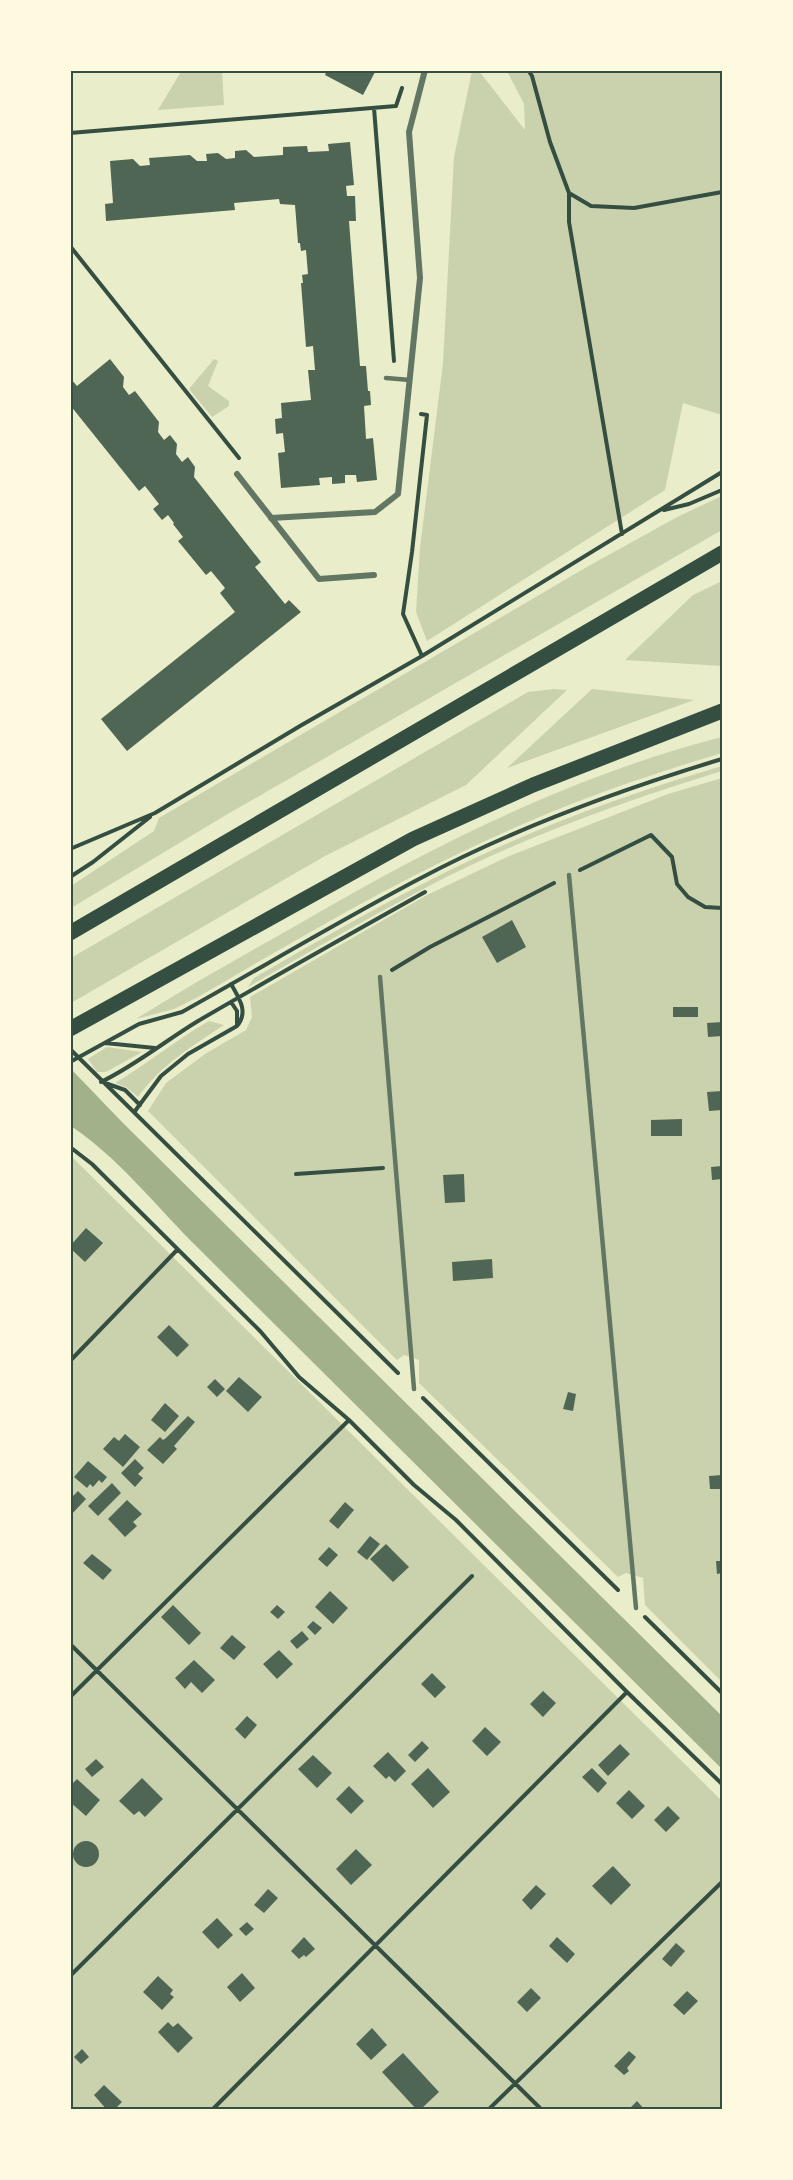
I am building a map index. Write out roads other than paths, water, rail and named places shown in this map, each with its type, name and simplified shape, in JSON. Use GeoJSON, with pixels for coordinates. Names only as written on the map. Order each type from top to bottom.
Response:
{"type":"FeatureCollection","features":[{"type":"Feature","properties":{"kind":"main road"},"geometry":{"type":"LineString","coordinates":[[70,933],[723,553]]}},
{"type":"Feature","properties":{"kind":"main road"},"geometry":{"type":"LineString","coordinates":[[73,1028],[413,839],[552,777],[723,711]]}},
{"type":"Feature","properties":{"kind":"street"},"geometry":{"type":"LineString","coordinates":[[271,518],[375,512],[398,494],[420,278],[409,132],[426,70]]}},
{"type":"Feature","properties":{"kind":"street"},"geometry":{"type":"LineString","coordinates":[[237,474],[319,579],[374,575]]}},
{"type":"Feature","properties":{"kind":"lane"},"geometry":{"type":"LineString","coordinates":[[386,378],[410,380]]}},
{"type":"Feature","properties":{"kind":"lane"},"geometry":{"type":"LineString","coordinates":[[569,875],[636,1608]]}},
{"type":"Feature","properties":{"kind":"lane"},"geometry":{"type":"LineString","coordinates":[[380,977],[414,1389]]}}]}
